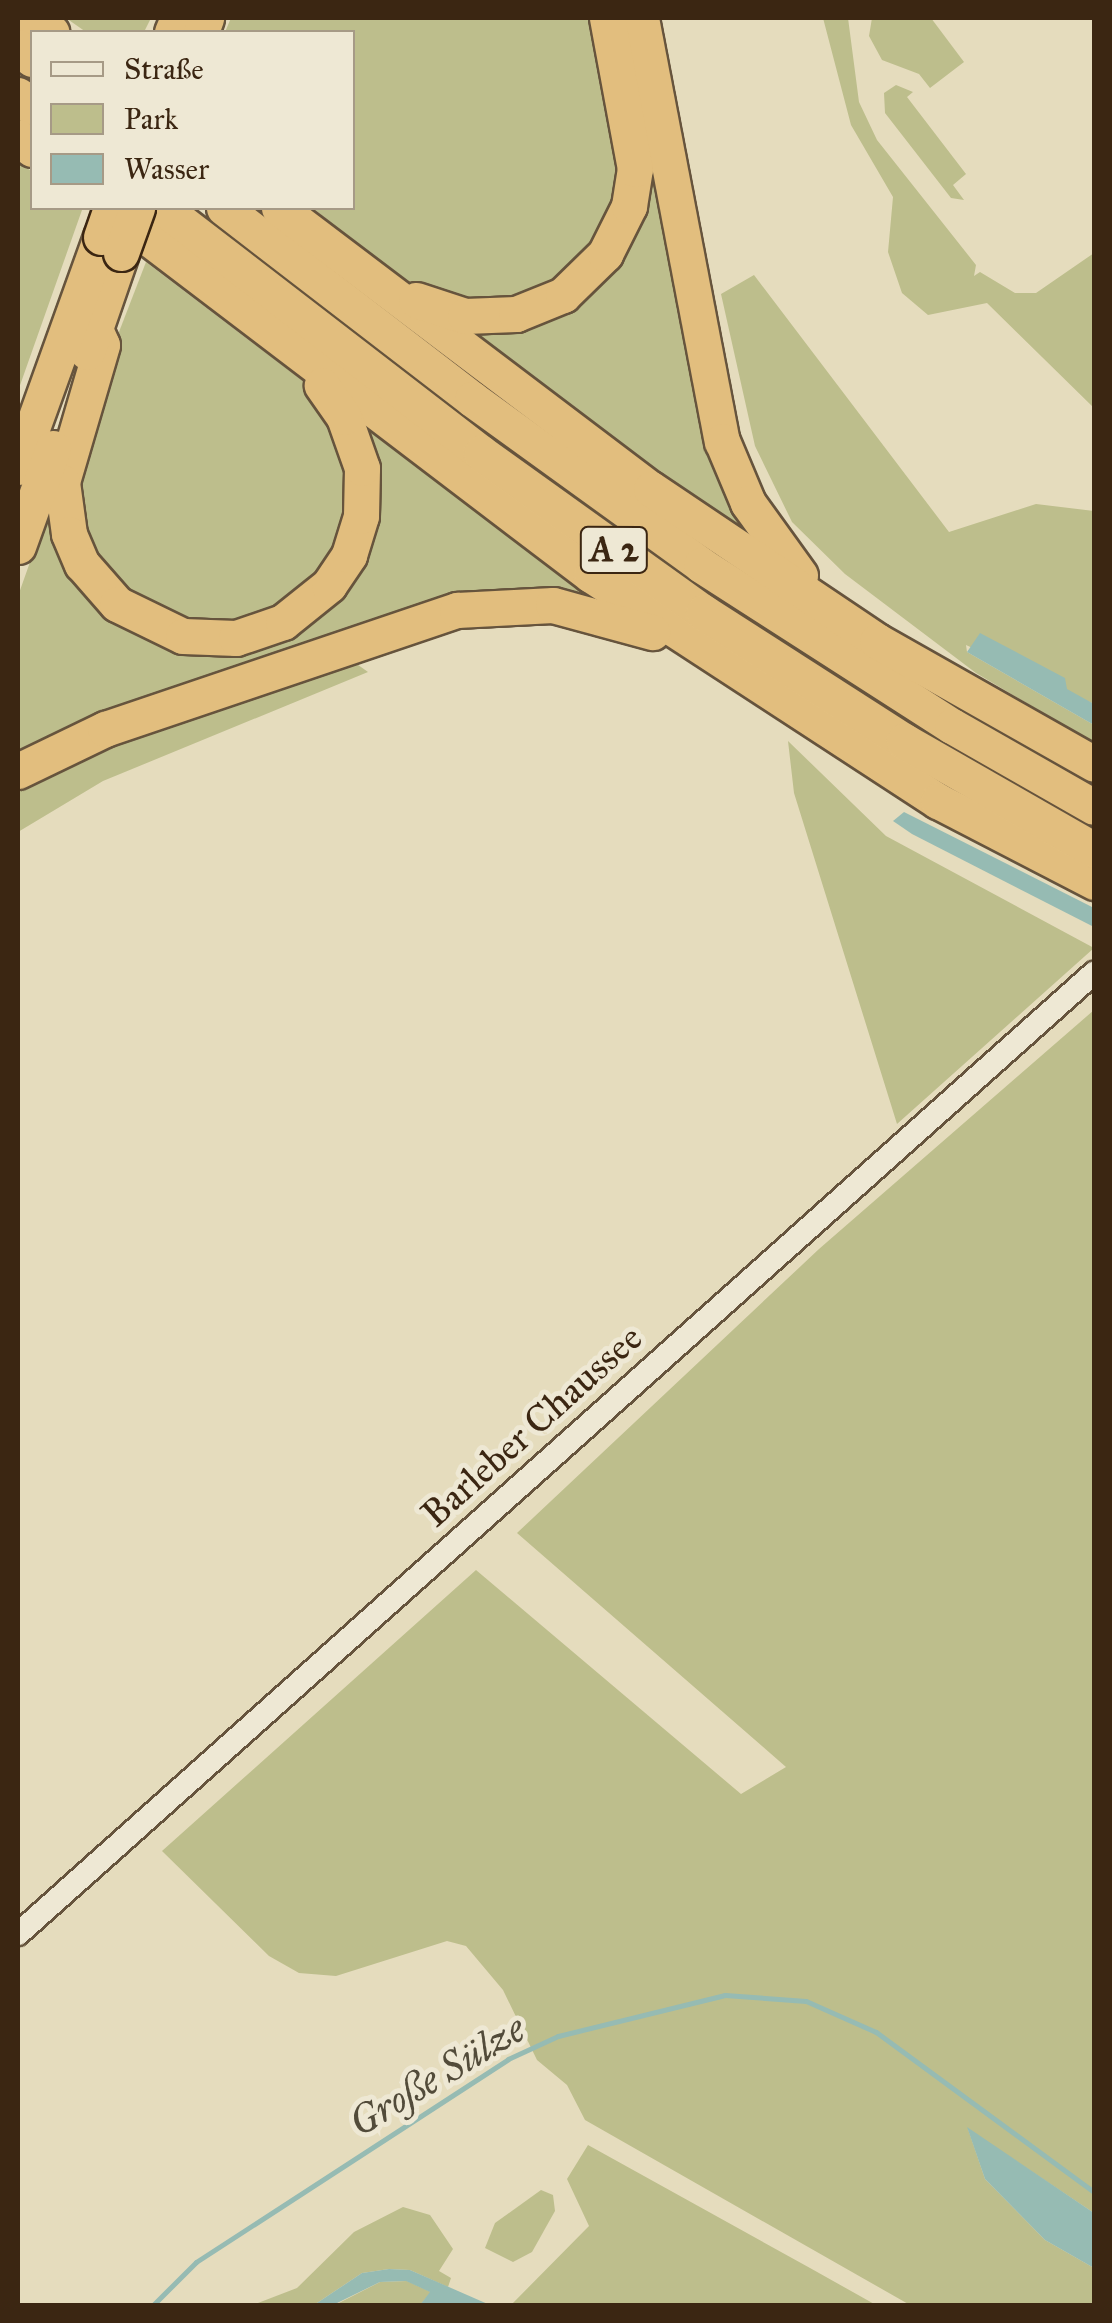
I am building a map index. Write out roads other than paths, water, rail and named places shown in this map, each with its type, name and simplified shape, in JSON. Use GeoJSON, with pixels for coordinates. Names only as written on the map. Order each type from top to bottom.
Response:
{"type":"FeatureCollection","features":[{"type":"Feature","properties":{"kind":"highway"},"geometry":{"type":"LineString","coordinates":[[351,262],[424,304],[466,316],[525,311],[586,276],[620,229],[634,178],[630,122],[607,18]]}},
{"type":"Feature","properties":{"kind":"highway"},"geometry":{"type":"LineString","coordinates":[[641,18],[727,458],[784,559],[877,641]]}},
{"type":"Feature","properties":{"kind":"highway"},"geometry":{"type":"LineString","coordinates":[[18,546],[110,226],[135,210]]}},
{"type":"Feature","properties":{"kind":"highway","name":"A 2"},"geometry":{"type":"LineString","coordinates":[[166,210],[494,462],[702,612],[904,741],[1094,850]]}},
{"type":"Feature","properties":{"kind":"highway","name":"A 2"},"geometry":{"type":"LineString","coordinates":[[227,210],[486,410],[701,565],[952,726],[1094,807]]}},
{"type":"Feature","properties":{"kind":"highway"},"geometry":{"type":"LineString","coordinates":[[283,210],[599,452],[877,641],[1094,764]]}},
{"type":"Feature","properties":{"kind":"highway"},"geometry":{"type":"LineString","coordinates":[[110,226],[264,328],[527,529],[729,666],[938,800],[1094,882]]}},
{"type":"Feature","properties":{"kind":"highway"},"geometry":{"type":"LineString","coordinates":[[84,320],[102,345],[62,482],[74,548],[101,589],[134,615],[183,636],[225,639],[273,627],[310,603],[349,556],[361,516],[362,468],[344,416],[264,328]]}},
{"type":"Feature","properties":{"kind":"highway"},"geometry":{"type":"LineString","coordinates":[[18,419],[53,326],[84,320]]}},
{"type":"Feature","properties":{"kind":"highway"},"geometry":{"type":"LineString","coordinates":[[18,468],[84,320]]}},
{"type":"Feature","properties":{"kind":"highway"},"geometry":{"type":"LineString","coordinates":[[18,771],[105,729],[366,636],[473,606],[533,603],[587,610],[729,666]]}},
{"type":"Feature","properties":{"kind":"street","name":"Barleber Chaussee"},"geometry":{"type":"LineString","coordinates":[[18,1934],[1094,973]]}},
{"type":"Feature","properties":{"kind":"water"},"geometry":{"type":"Polygon","coordinates":[[[980,633],[1065,678],[1067,689],[1094,704],[1094,725],[967,652],[980,633]]]}},
{"type":"Feature","properties":{"kind":"water"},"geometry":{"type":"Polygon","coordinates":[[[904,812],[1094,908],[1094,927],[912,834],[893,821],[904,812]]]}},
{"type":"Feature","properties":{"kind":"water"},"geometry":{"type":"Polygon","coordinates":[[[967,2127],[1094,2213],[1094,2268],[1045,2240],[985,2179],[967,2127]]]}},
{"type":"Feature","properties":{"kind":"water"},"geometry":{"type":"Polygon","coordinates":[[[410,2270],[490,2305],[420,2305],[430,2292],[406,2281],[380,2282],[333,2305],[314,2305],[362,2273],[410,2270]]]}},
{"type":"Feature","properties":{"kind":"waterway","name":"Große Sülze"},"geometry":{"type":"LineString","coordinates":[[152,2306],[196,2262],[508,2059],[558,2036],[725,1995],[806,2001],[876,2032],[1094,2192]]}}]}
